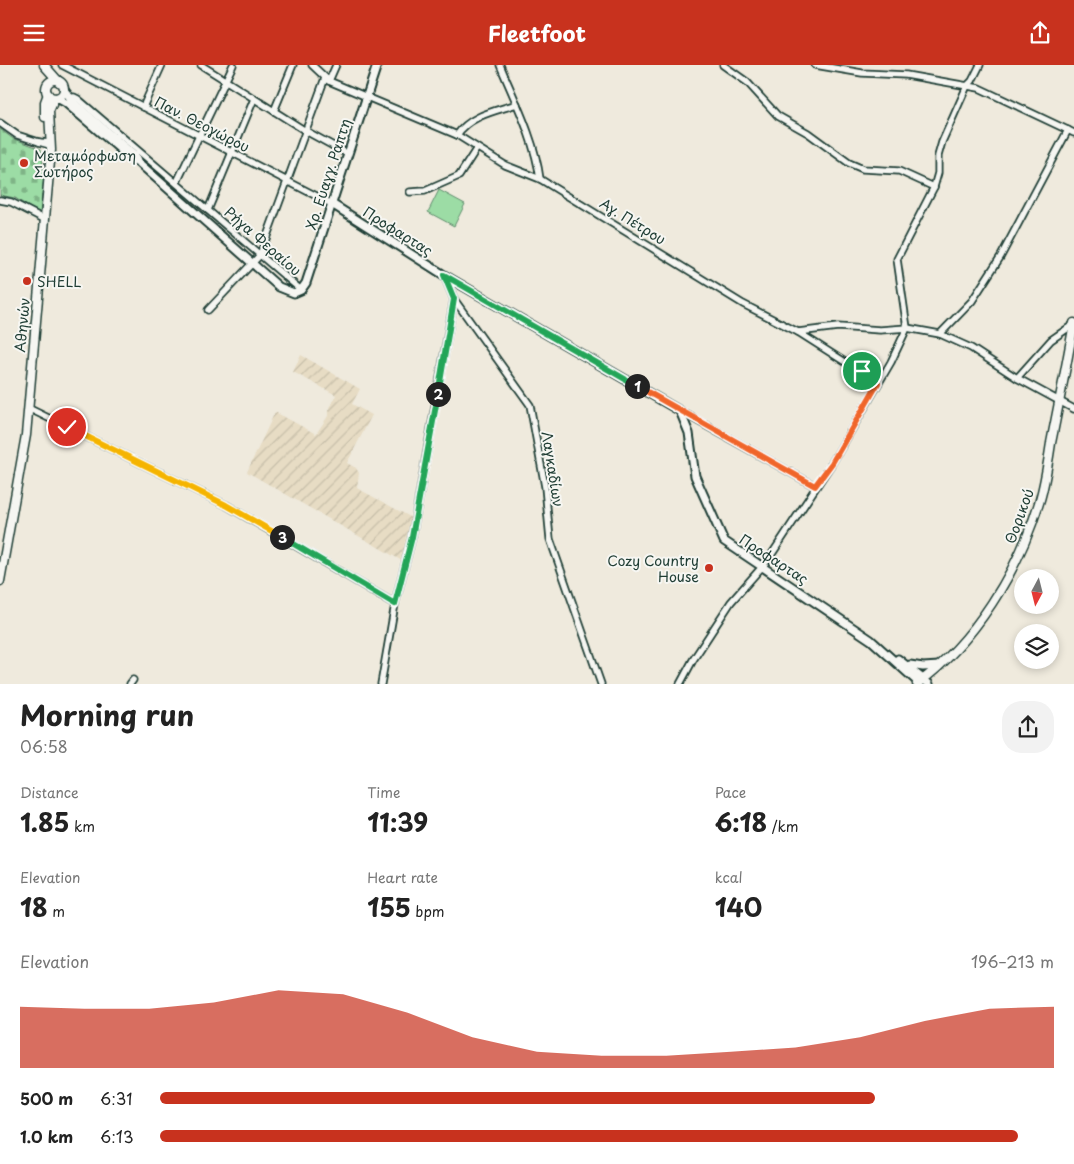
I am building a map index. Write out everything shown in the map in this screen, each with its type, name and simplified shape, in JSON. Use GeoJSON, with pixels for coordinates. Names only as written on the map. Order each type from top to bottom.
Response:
{"type":"FeatureCollection","features":[{"type":"Feature","properties":{"kind":"main road"},"geometry":{"type":"LineString","coordinates":[[45,66],[59,81],[64,90],[53,97]]}},
{"type":"Feature","properties":{"kind":"main road"},"geometry":{"type":"LineString","coordinates":[[45,66],[48,85]]}},
{"type":"Feature","properties":{"kind":"main road"},"geometry":{"type":"LineString","coordinates":[[48,85],[52,81],[59,81]]}},
{"type":"Feature","properties":{"kind":"main road","name":"Αθηνών"},"geometry":{"type":"LineString","coordinates":[[0,581],[20,471],[28,408],[50,158],[44,106],[53,97],[48,85]]}},
{"type":"Feature","properties":{"kind":"main road","name":"Θορικού"},"geometry":{"type":"LineString","coordinates":[[922,683],[965,639],[990,604],[1017,557],[1039,504],[1074,324]]}},
{"type":"Feature","properties":{"kind":"street","name":"Παν. Θεογώρου"},"geometry":{"type":"LineString","coordinates":[[62,65],[287,183],[332,204]]}},
{"type":"Feature","properties":{"kind":"street"},"geometry":{"type":"LineString","coordinates":[[143,107],[162,65]]}},
{"type":"Feature","properties":{"kind":"street"},"geometry":{"type":"LineString","coordinates":[[201,65],[304,130],[348,154]]}},
{"type":"Feature","properties":{"kind":"street"},"geometry":{"type":"LineString","coordinates":[[177,182],[233,65]]}},
{"type":"Feature","properties":{"kind":"street"},"geometry":{"type":"LineString","coordinates":[[274,111],[293,65]]}},
{"type":"Feature","properties":{"kind":"street"},"geometry":{"type":"LineString","coordinates":[[312,65],[327,79]]}},
{"type":"Feature","properties":{"kind":"street"},"geometry":{"type":"LineString","coordinates":[[208,310],[260,255],[287,183],[304,130],[327,79],[336,65]]}},
{"type":"Feature","properties":{"kind":"street","name":"Χρ. Ευαγγ. Ραπτη"},"geometry":{"type":"LineString","coordinates":[[301,290],[310,270],[377,65]]}},
{"type":"Feature","properties":{"kind":"street"},"geometry":{"type":"LineString","coordinates":[[500,65],[517,104],[539,168],[540,179]]}},
{"type":"Feature","properties":{"kind":"street"},"geometry":{"type":"LineString","coordinates":[[723,65],[748,83],[778,116],[808,133],[849,163],[863,169],[899,171],[934,187]]}},
{"type":"Feature","properties":{"kind":"street"},"geometry":{"type":"LineString","coordinates":[[815,65],[862,73],[906,75],[979,88],[1071,131],[1001,256],[972,301],[940,334]]}},
{"type":"Feature","properties":{"kind":"street"},"geometry":{"type":"LineString","coordinates":[[680,684],[693,660],[732,602],[762,567],[832,463],[907,328],[897,259],[934,187],[942,142],[967,86],[972,81],[980,65]]}},
{"type":"Feature","properties":{"kind":"street","name":"Αγ. Πέτρου"},"geometry":{"type":"LineString","coordinates":[[327,79],[366,98],[457,135],[505,165],[540,179],[743,304],[798,332],[878,383]]}},
{"type":"Feature","properties":{"kind":"street","name":"Ρήγα Φεραίου"},"geometry":{"type":"LineString","coordinates":[[53,97],[66,103],[133,160],[141,160],[286,291],[294,293],[301,290],[177,182],[141,160],[137,158],[70,98],[64,90]]}},
{"type":"Feature","properties":{"kind":"street"},"geometry":{"type":"LineString","coordinates":[[208,210],[254,99]]}},
{"type":"Feature","properties":{"kind":"street"},"geometry":{"type":"LineString","coordinates":[[457,135],[466,123],[517,104]]}},
{"type":"Feature","properties":{"kind":"street"},"geometry":{"type":"LineString","coordinates":[[0,123],[17,135],[47,144]]}},
{"type":"Feature","properties":{"kind":"street"},"geometry":{"type":"LineString","coordinates":[[410,192],[425,191],[460,175],[477,148]]}},
{"type":"Feature","properties":{"kind":"street"},"geometry":{"type":"LineString","coordinates":[[0,200],[11,202],[44,219]]}},
{"type":"Feature","properties":{"kind":"street","name":"Προφαρτας"},"geometry":{"type":"LineString","coordinates":[[332,204],[444,275],[680,411],[689,433],[696,476],[724,541],[887,652],[908,664],[922,683]]}},
{"type":"Feature","properties":{"kind":"street","name":"Λαγκαδίων"},"geometry":{"type":"LineString","coordinates":[[444,275],[454,299],[530,405],[545,487],[550,539],[602,684]]}},
{"type":"Feature","properties":{"kind":"street"},"geometry":{"type":"LineString","coordinates":[[381,684],[395,604],[412,537],[454,299]]}},
{"type":"Feature","properties":{"kind":"street"},"geometry":{"type":"LineString","coordinates":[[1017,378],[1051,340],[1074,324]]}},
{"type":"Feature","properties":{"kind":"street"},"geometry":{"type":"LineString","coordinates":[[798,332],[838,327],[880,330],[907,328],[940,334],[971,347],[1017,378],[1074,409]]}},
{"type":"Feature","properties":{"kind":"street"},"geometry":{"type":"LineString","coordinates":[[28,408],[226,505],[395,604]]}},
{"type":"Feature","properties":{"kind":"street"},"geometry":{"type":"LineString","coordinates":[[680,411],[815,486]]}},
{"type":"Feature","properties":{"kind":"street","name":"Προφαρτας"},"geometry":{"type":"LineString","coordinates":[[887,652],[922,683]]}},
{"type":"Feature","properties":{"kind":"street"},"geometry":{"type":"LineString","coordinates":[[908,664],[923,667],[940,666]]}},
{"type":"Feature","properties":{"kind":"shaded area"},"geometry":{"type":"Polygon","coordinates":[[[301,355],[360,389],[352,404],[372,415],[347,463],[356,468],[359,473],[357,488],[414,519],[404,562],[247,472],[275,412],[316,434],[328,416],[336,395],[293,372],[301,355]]]}},
{"type":"Feature","properties":{"kind":"green space"},"geometry":{"type":"Polygon","coordinates":[[[0,129],[12,138],[41,149],[44,176],[40,214],[15,198],[0,195],[0,129]]]}},
{"type":"Feature","properties":{"kind":"green space"},"geometry":{"type":"Polygon","coordinates":[[[439,190],[465,204],[454,226],[428,212],[439,190]]]}},
{"type":"Feature","properties":{"kind":"place","name":"Μεταμόρφωση Σωτήρος"},"geometry":{"type":"Point","coordinates":[24,163]}},
{"type":"Feature","properties":{"kind":"place","name":"SHELL"},"geometry":{"type":"Point","coordinates":[27,281]}},
{"type":"Feature","properties":{"kind":"place","name":"Cozy Country House"},"geometry":{"type":"Point","coordinates":[709,568]}},
{"type":"Feature","properties":{"kind":"route"},"geometry":{"type":"LineString","coordinates":[[67,427],[226,505],[395,604],[412,537],[454,299],[444,275],[680,411],[815,486],[828,470],[878,383],[862,371]]}}]}
